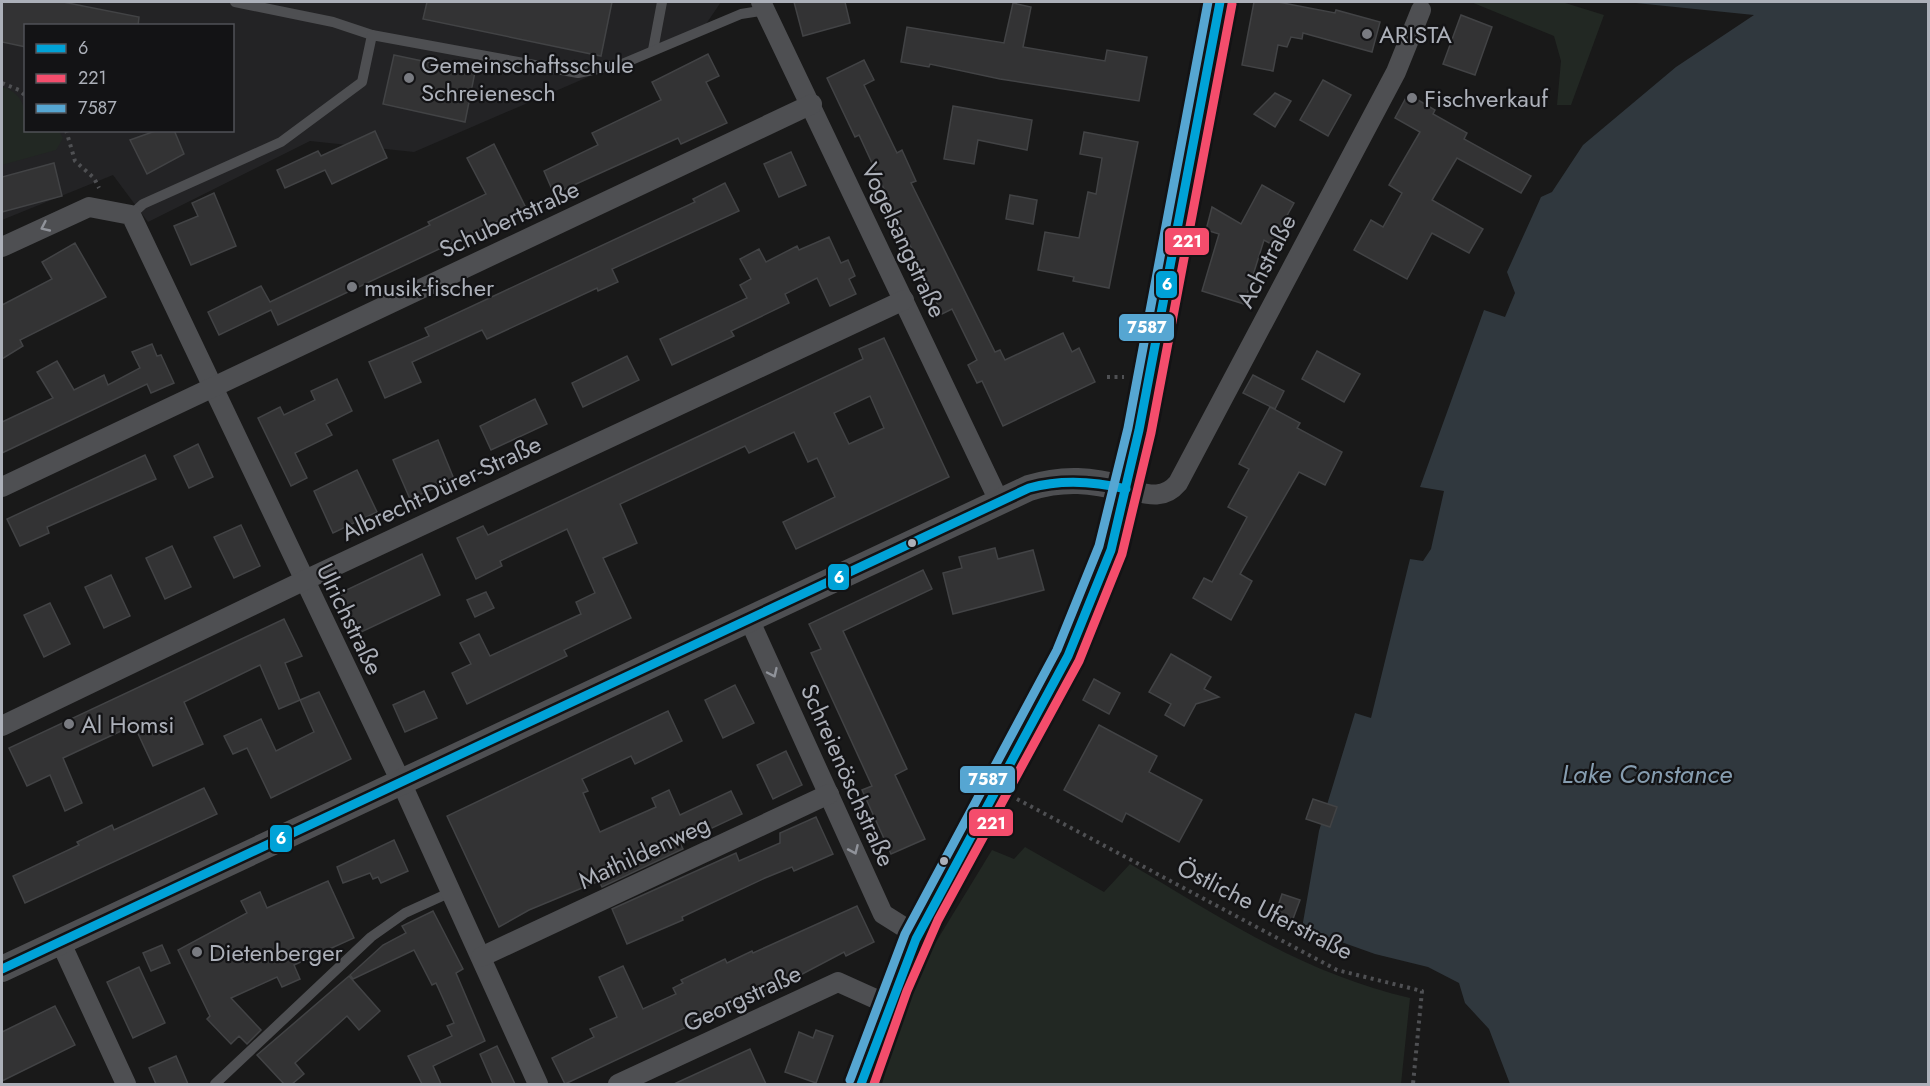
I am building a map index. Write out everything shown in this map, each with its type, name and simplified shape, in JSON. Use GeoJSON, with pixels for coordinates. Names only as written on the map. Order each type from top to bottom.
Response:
{"type":"FeatureCollection","features":[{"type":"Feature","properties":{"kind":"main road"},"geometry":{"type":"LineString","coordinates":[[861,1084],[889,1005],[918,936],[939,892],[998,789],[1074,645],[1103,572],[1126,489],[1163,313],[1220,2]]}},
{"type":"Feature","properties":{"kind":"street","name":"Vogelsangstraße"},"geometry":{"type":"LineString","coordinates":[[764,6],[999,501]]}},
{"type":"Feature","properties":{"kind":"street","name":"Achstraße"},"geometry":{"type":"LineString","coordinates":[[1126,489],[1157,496],[1171,491],[1178,483],[1396,72],[1421,10]]}},
{"type":"Feature","properties":{"kind":"street","name":"Schubertstraße"},"geometry":{"type":"LineString","coordinates":[[2,487],[812,104]]}},
{"type":"Feature","properties":{"kind":"street"},"geometry":{"type":"LineString","coordinates":[[2,248],[90,207],[131,215]]}},
{"type":"Feature","properties":{"kind":"street","name":"Ulrichstraße"},"geometry":{"type":"LineString","coordinates":[[131,215],[303,581],[401,782],[538,1084]]}},
{"type":"Feature","properties":{"kind":"street","name":"Albrecht-Dürer-Straße"},"geometry":{"type":"LineString","coordinates":[[2,726],[303,581],[904,300]]}},
{"type":"Feature","properties":{"kind":"street"},"geometry":{"type":"LineString","coordinates":[[2,969],[1029,488],[1067,479],[1087,480],[1126,489]]}},
{"type":"Feature","properties":{"kind":"street","name":"Schreienöschstraße"},"geometry":{"type":"LineString","coordinates":[[749,619],[883,914],[918,936]]}},
{"type":"Feature","properties":{"kind":"street","name":"Mathildenweg"},"geometry":{"type":"LineString","coordinates":[[481,957],[829,794]]}},
{"type":"Feature","properties":{"kind":"street"},"geometry":{"type":"LineString","coordinates":[[60,941],[126,1084]]}},
{"type":"Feature","properties":{"kind":"street","name":"Georgstraße"},"geometry":{"type":"LineString","coordinates":[[618,1084],[838,982],[889,1005]]}},
{"type":"Feature","properties":{"kind":"lane"},"geometry":{"type":"LineString","coordinates":[[235,2],[333,22],[372,35],[578,73],[622,64],[764,6]]}},
{"type":"Feature","properties":{"kind":"lane"},"geometry":{"type":"LineString","coordinates":[[653,50],[662,2]]}},
{"type":"Feature","properties":{"kind":"lane"},"geometry":{"type":"LineString","coordinates":[[131,215],[143,204],[280,142],[362,82],[372,35]]}},
{"type":"Feature","properties":{"kind":"lane"},"geometry":{"type":"LineString","coordinates":[[215,1084],[371,937],[405,913],[451,892]]}},
{"type":"Feature","properties":{"kind":"path"},"geometry":{"type":"LineString","coordinates":[[2,83],[24,94]]}},
{"type":"Feature","properties":{"kind":"path"},"geometry":{"type":"LineString","coordinates":[[67,132],[75,160],[94,178],[110,211]]}},
{"type":"Feature","properties":{"kind":"path"},"geometry":{"type":"LineString","coordinates":[[1107,376],[1125,377]]}},
{"type":"Feature","properties":{"kind":"path","name":"Östliche Uferstraße"},"geometry":{"type":"LineString","coordinates":[[1016,798],[1337,970],[1422,991],[1413,1084]]}},
{"type":"Feature","properties":{"kind":"shaded area","name":"Gemeinschaftsschule Schreienesch"},"geometry":{"type":"Polygon","coordinates":[[[2,2],[721,2],[704,27],[414,152],[310,141],[148,222],[113,175],[2,220],[2,2]]]}},
{"type":"Feature","properties":{"kind":"shaded area"},"geometry":{"type":"Polygon","coordinates":[[[1471,2],[1562,2],[1604,15],[1571,105],[1557,105],[1561,61],[1554,36],[1471,2]]]}},
{"type":"Feature","properties":{"kind":"shaded area"},"geometry":{"type":"Polygon","coordinates":[[[2,87],[15,94],[22,104],[24,132],[60,132],[63,138],[56,150],[2,165],[2,87]]]}},
{"type":"Feature","properties":{"kind":"shaded area"},"geometry":{"type":"Polygon","coordinates":[[[1025,847],[1104,892],[1130,864],[1231,924],[1299,959],[1371,987],[1410,998],[1401,1084],[882,1084],[892,1047],[928,955],[992,850],[1014,859],[1025,847]]]}},
{"type":"Feature","properties":{"kind":"water","name":"Lake Constance"},"geometry":{"type":"Polygon","coordinates":[[[1626,2],[1928,2],[1928,1084],[1510,1084],[1489,1029],[1465,1003],[1459,983],[1428,967],[1375,954],[1302,928],[1319,831],[1355,713],[1371,718],[1410,559],[1423,561],[1431,549],[1444,491],[1420,487],[1484,310],[1505,317],[1515,293],[1507,272],[1541,197],[1552,192],[1583,145],[1676,67],[1754,15],[1626,2]]]}},
{"type":"Feature","properties":{"kind":"building"},"geometry":{"type":"Polygon","coordinates":[[[2,2],[63,2],[139,17],[138,24],[24,24],[24,47],[2,42],[2,2]]]}},
{"type":"Feature","properties":{"kind":"building"},"geometry":{"type":"Polygon","coordinates":[[[427,2],[612,2],[601,56],[423,19],[427,2]]]}},
{"type":"Feature","properties":{"kind":"building"},"geometry":{"type":"Polygon","coordinates":[[[794,2],[845,2],[850,23],[803,36],[794,2]]]}},
{"type":"Feature","properties":{"kind":"building"},"geometry":{"type":"Polygon","coordinates":[[[1254,2],[1278,2],[1335,13],[1336,10],[1380,22],[1372,52],[1303,33],[1302,39],[1291,37],[1287,47],[1278,45],[1273,71],[1242,65],[1254,2]]]}},
{"type":"Feature","properties":{"kind":"building"},"geometry":{"type":"Polygon","coordinates":[[[1013,3],[1031,7],[1023,47],[1105,61],[1107,50],[1147,57],[1139,101],[1000,79],[930,64],[929,67],[901,62],[907,27],[1004,43],[1013,3]]]}},
{"type":"Feature","properties":{"kind":"building"},"geometry":{"type":"Polygon","coordinates":[[[1461,15],[1492,27],[1475,75],[1443,64],[1461,15]]]}},
{"type":"Feature","properties":{"kind":"building"},"geometry":{"type":"Polygon","coordinates":[[[708,54],[719,76],[706,82],[727,123],[681,144],[678,138],[554,194],[544,171],[598,145],[592,133],[661,100],[652,82],[708,54]]]}},
{"type":"Feature","properties":{"kind":"building"},"geometry":{"type":"Polygon","coordinates":[[[394,55],[475,72],[465,122],[383,104],[394,55]]]}},
{"type":"Feature","properties":{"kind":"building"},"geometry":{"type":"Polygon","coordinates":[[[864,60],[874,80],[864,85],[897,153],[902,150],[916,181],[911,183],[995,352],[1000,350],[1005,360],[1063,333],[1072,352],[1079,348],[1095,382],[1003,426],[982,381],[977,383],[968,365],[977,360],[952,309],[942,314],[859,135],[855,137],[827,78],[864,60]]]}},
{"type":"Feature","properties":{"kind":"building"},"geometry":{"type":"Polygon","coordinates":[[[1323,80],[1351,95],[1328,136],[1300,120],[1323,80]]]}},
{"type":"Feature","properties":{"kind":"building"},"geometry":{"type":"Polygon","coordinates":[[[1275,93],[1291,101],[1275,127],[1254,114],[1275,93]]]}},
{"type":"Feature","properties":{"kind":"building"},"geometry":{"type":"Polygon","coordinates":[[[1408,94],[1435,110],[1433,114],[1467,133],[1464,139],[1531,176],[1521,193],[1457,158],[1432,200],[1483,229],[1469,253],[1432,233],[1407,279],[1354,250],[1371,220],[1383,227],[1402,193],[1389,185],[1420,132],[1395,118],[1408,94]]]}},
{"type":"Feature","properties":{"kind":"building"},"geometry":{"type":"Polygon","coordinates":[[[953,106],[1032,120],[1027,150],[978,140],[974,164],[944,159],[953,106]]]}},
{"type":"Feature","properties":{"kind":"building"},"geometry":{"type":"Polygon","coordinates":[[[375,131],[387,158],[332,184],[325,170],[285,188],[277,170],[318,151],[321,156],[375,131]]]}},
{"type":"Feature","properties":{"kind":"building"},"geometry":{"type":"Polygon","coordinates":[[[152,132],[175,132],[184,154],[147,174],[130,140],[152,132]]]}},
{"type":"Feature","properties":{"kind":"building"},"geometry":{"type":"Polygon","coordinates":[[[1084,132],[1138,142],[1109,288],[1073,281],[1074,277],[1038,270],[1045,232],[1079,238],[1088,192],[1096,194],[1102,158],[1080,154],[1084,132]]]}},
{"type":"Feature","properties":{"kind":"building"},"geometry":{"type":"Polygon","coordinates":[[[494,144],[526,208],[278,325],[271,310],[219,335],[208,312],[261,286],[270,302],[430,225],[428,222],[486,194],[467,158],[494,144]]]}},
{"type":"Feature","properties":{"kind":"building"},"geometry":{"type":"Polygon","coordinates":[[[791,152],[806,185],[779,197],[764,164],[791,152]]]}},
{"type":"Feature","properties":{"kind":"building"},"geometry":{"type":"Polygon","coordinates":[[[54,163],[62,196],[2,212],[2,177],[54,163]]]}},
{"type":"Feature","properties":{"kind":"building"},"geometry":{"type":"Polygon","coordinates":[[[725,183],[739,211],[612,269],[618,282],[598,291],[597,288],[487,339],[482,330],[412,362],[421,382],[385,398],[369,362],[429,336],[425,328],[695,202],[693,199],[725,183]]]}},
{"type":"Feature","properties":{"kind":"building"},"geometry":{"type":"Polygon","coordinates":[[[1262,185],[1294,203],[1271,244],[1264,240],[1244,304],[1202,291],[1219,234],[1206,230],[1212,207],[1241,224],[1262,185]]]}},
{"type":"Feature","properties":{"kind":"building"},"geometry":{"type":"Polygon","coordinates":[[[214,193],[236,246],[191,265],[174,226],[198,216],[192,203],[214,193]]]}},
{"type":"Feature","properties":{"kind":"building"},"geometry":{"type":"Polygon","coordinates":[[[1010,195],[1037,200],[1033,224],[1006,219],[1010,195]]]}},
{"type":"Feature","properties":{"kind":"building"},"geometry":{"type":"Polygon","coordinates":[[[829,237],[841,263],[848,260],[855,276],[849,279],[856,294],[830,306],[817,278],[785,294],[789,303],[731,331],[734,336],[672,365],[660,339],[747,298],[740,285],[751,279],[740,259],[759,249],[766,262],[797,246],[799,250],[829,237]]]}},
{"type":"Feature","properties":{"kind":"building"},"geometry":{"type":"Polygon","coordinates":[[[75,243],[106,297],[20,340],[23,346],[2,359],[2,305],[52,279],[42,262],[75,243]]]}},
{"type":"Feature","properties":{"kind":"building"},"geometry":{"type":"Polygon","coordinates":[[[884,338],[949,477],[796,549],[783,522],[835,497],[817,458],[808,462],[794,432],[749,453],[745,446],[620,504],[637,543],[603,558],[631,618],[564,650],[567,656],[467,704],[452,673],[471,664],[460,643],[479,634],[490,656],[581,614],[576,602],[595,593],[567,529],[500,561],[502,566],[476,579],[457,538],[483,526],[488,535],[863,359],[859,349],[884,338]],[[870,396],[834,413],[849,444],[884,428],[870,396]]]}},
{"type":"Feature","properties":{"kind":"building"},"geometry":{"type":"Polygon","coordinates":[[[152,344],[157,356],[161,355],[174,383],[151,393],[147,384],[2,453],[2,422],[53,398],[37,372],[57,361],[74,390],[104,375],[108,385],[140,368],[132,352],[152,344]]]}},
{"type":"Feature","properties":{"kind":"building"},"geometry":{"type":"Polygon","coordinates":[[[1317,351],[1360,374],[1344,402],[1302,379],[1317,351]]]}},
{"type":"Feature","properties":{"kind":"building"},"geometry":{"type":"Polygon","coordinates":[[[627,356],[639,380],[583,407],[572,383],[627,356]]]}},
{"type":"Feature","properties":{"kind":"building"},"geometry":{"type":"Polygon","coordinates":[[[1253,375],[1284,391],[1275,409],[1243,393],[1253,375]]]}},
{"type":"Feature","properties":{"kind":"building"},"geometry":{"type":"Polygon","coordinates":[[[337,379],[352,411],[326,424],[332,435],[295,453],[307,478],[291,486],[258,418],[280,407],[284,415],[315,400],[311,391],[337,379]]]}},
{"type":"Feature","properties":{"kind":"building"},"geometry":{"type":"Polygon","coordinates":[[[535,399],[547,424],[491,450],[480,426],[535,399]]]}},
{"type":"Feature","properties":{"kind":"building"},"geometry":{"type":"Polygon","coordinates":[[[1270,407],[1300,423],[1297,428],[1342,452],[1325,485],[1299,472],[1240,574],[1252,581],[1231,620],[1193,598],[1204,578],[1212,582],[1247,517],[1228,507],[1249,469],[1239,464],[1270,407]]]}},
{"type":"Feature","properties":{"kind":"building"},"geometry":{"type":"Polygon","coordinates":[[[438,440],[454,479],[410,499],[393,460],[438,440]]]}},
{"type":"Feature","properties":{"kind":"building"},"geometry":{"type":"Polygon","coordinates":[[[198,444],[213,477],[189,488],[174,456],[198,444]]]}},
{"type":"Feature","properties":{"kind":"building"},"geometry":{"type":"Polygon","coordinates":[[[145,455],[156,479],[47,527],[49,533],[20,546],[7,519],[145,455]]]}},
{"type":"Feature","properties":{"kind":"building"},"geometry":{"type":"Polygon","coordinates":[[[357,470],[377,512],[333,533],[314,491],[357,470]]]}},
{"type":"Feature","properties":{"kind":"building"},"geometry":{"type":"Polygon","coordinates":[[[241,525],[260,566],[234,578],[214,537],[241,525]]]}},
{"type":"Feature","properties":{"kind":"building"},"geometry":{"type":"Polygon","coordinates":[[[172,546],[191,587],[165,599],[146,558],[172,546]]]}},
{"type":"Feature","properties":{"kind":"building"},"geometry":{"type":"Polygon","coordinates":[[[995,548],[998,559],[1033,550],[1044,590],[953,614],[943,573],[962,568],[959,557],[995,548]]]}},
{"type":"Feature","properties":{"kind":"building"},"geometry":{"type":"Polygon","coordinates":[[[422,554],[440,595],[359,633],[340,593],[422,554]]]}},
{"type":"Feature","properties":{"kind":"building"},"geometry":{"type":"Polygon","coordinates":[[[923,570],[932,589],[843,631],[907,769],[895,775],[925,839],[891,854],[862,790],[872,786],[811,653],[821,649],[809,624],[923,570]]]}},
{"type":"Feature","properties":{"kind":"building"},"geometry":{"type":"Polygon","coordinates":[[[111,575],[130,616],[104,628],[85,587],[111,575]]]}},
{"type":"Feature","properties":{"kind":"building"},"geometry":{"type":"Polygon","coordinates":[[[486,592],[494,608],[475,617],[467,600],[486,592]]]}},
{"type":"Feature","properties":{"kind":"building"},"geometry":{"type":"Polygon","coordinates":[[[50,603],[70,644],[44,657],[24,615],[50,603]]]}},
{"type":"Feature","properties":{"kind":"building"},"geometry":{"type":"Polygon","coordinates":[[[284,619],[302,656],[285,663],[300,700],[279,709],[260,665],[184,702],[203,744],[153,766],[134,725],[63,758],[82,803],[65,811],[50,775],[27,786],[9,748],[284,619]]]}},
{"type":"Feature","properties":{"kind":"building"},"geometry":{"type":"Polygon","coordinates":[[[1171,654],[1211,677],[1204,689],[1219,697],[1196,704],[1184,726],[1165,715],[1171,704],[1149,692],[1171,654]]]}},
{"type":"Feature","properties":{"kind":"building"},"geometry":{"type":"Polygon","coordinates":[[[1094,679],[1120,693],[1109,714],[1083,700],[1094,679]]]}},
{"type":"Feature","properties":{"kind":"building"},"geometry":{"type":"Polygon","coordinates":[[[735,685],[754,723],[723,738],[705,700],[735,685]]]}},
{"type":"Feature","properties":{"kind":"building"},"geometry":{"type":"Polygon","coordinates":[[[424,691],[437,718],[405,732],[393,705],[424,691]]]}},
{"type":"Feature","properties":{"kind":"building"},"geometry":{"type":"Polygon","coordinates":[[[319,692],[351,759],[271,798],[247,748],[233,754],[224,736],[261,719],[276,751],[314,732],[300,700],[319,692]]]}},
{"type":"Feature","properties":{"kind":"building"},"geometry":{"type":"Polygon","coordinates":[[[668,711],[682,741],[635,764],[631,756],[582,779],[588,791],[583,793],[600,832],[656,807],[652,798],[669,790],[680,815],[731,791],[742,814],[680,843],[683,849],[602,887],[599,881],[529,910],[499,927],[447,816],[668,711]]]}},
{"type":"Feature","properties":{"kind":"building"},"geometry":{"type":"Polygon","coordinates":[[[1099,725],[1157,756],[1149,772],[1202,800],[1179,842],[1126,813],[1122,822],[1064,790],[1099,725]]]}},
{"type":"Feature","properties":{"kind":"building"},"geometry":{"type":"Polygon","coordinates":[[[786,751],[802,785],[773,799],[757,765],[786,751]]]}},
{"type":"Feature","properties":{"kind":"building"},"geometry":{"type":"Polygon","coordinates":[[[204,788],[217,814],[25,903],[13,876],[79,845],[77,842],[112,825],[114,830],[204,788]]]}},
{"type":"Feature","properties":{"kind":"building"},"geometry":{"type":"Polygon","coordinates":[[[1313,799],[1337,807],[1330,827],[1306,819],[1313,799]]]}},
{"type":"Feature","properties":{"kind":"building"},"geometry":{"type":"Polygon","coordinates":[[[816,817],[833,854],[794,871],[792,867],[765,878],[682,917],[683,920],[627,944],[612,909],[736,853],[739,861],[780,843],[780,833],[816,817]]]}},
{"type":"Feature","properties":{"kind":"building"},"geometry":{"type":"Polygon","coordinates":[[[394,840],[408,871],[381,883],[378,877],[373,879],[370,873],[343,883],[337,867],[394,840]]]}},
{"type":"Feature","properties":{"kind":"building"},"geometry":{"type":"Polygon","coordinates":[[[328,881],[354,938],[294,965],[300,979],[282,987],[277,977],[231,998],[261,1030],[247,1044],[239,1036],[231,1044],[207,1019],[210,1016],[178,950],[247,913],[241,901],[260,892],[267,908],[328,881]]]}},
{"type":"Feature","properties":{"kind":"building"},"geometry":{"type":"Polygon","coordinates":[[[1282,894],[1300,900],[1290,927],[1273,921],[1282,894]]]}},
{"type":"Feature","properties":{"kind":"building"},"geometry":{"type":"Polygon","coordinates":[[[857,906],[874,942],[846,956],[844,952],[770,991],[745,1002],[744,1000],[565,1084],[552,1058],[594,1037],[590,1029],[617,1017],[599,977],[623,966],[643,1009],[676,994],[673,988],[683,983],[681,980],[725,959],[727,963],[752,951],[753,953],[857,906]]]}},
{"type":"Feature","properties":{"kind":"building"},"geometry":{"type":"Polygon","coordinates":[[[433,911],[463,969],[456,973],[485,1041],[433,1066],[441,1084],[422,1084],[408,1056],[452,1036],[447,1026],[454,1023],[436,983],[432,985],[414,950],[353,979],[350,975],[383,945],[406,933],[402,926],[433,911]]]}},
{"type":"Feature","properties":{"kind":"building"},"geometry":{"type":"Polygon","coordinates":[[[162,945],[170,963],[151,971],[143,953],[162,945]]]}},
{"type":"Feature","properties":{"kind":"building"},"geometry":{"type":"Polygon","coordinates":[[[139,967],[165,1023],[133,1038],[107,982],[139,967]]]}},
{"type":"Feature","properties":{"kind":"building"},"geometry":{"type":"Polygon","coordinates":[[[349,976],[380,1011],[359,1030],[347,1016],[295,1063],[304,1074],[292,1084],[284,1084],[257,1055],[349,976]]]}},
{"type":"Feature","properties":{"kind":"building"},"geometry":{"type":"Polygon","coordinates":[[[55,1006],[75,1045],[2,1081],[2,1032],[55,1006]]]}},
{"type":"Feature","properties":{"kind":"building"},"geometry":{"type":"Polygon","coordinates":[[[816,1030],[833,1036],[816,1083],[785,1072],[799,1032],[813,1038],[816,1030]]]}},
{"type":"Feature","properties":{"kind":"building"},"geometry":{"type":"Polygon","coordinates":[[[497,1046],[515,1084],[493,1084],[480,1054],[497,1046]]]}},
{"type":"Feature","properties":{"kind":"building"},"geometry":{"type":"Polygon","coordinates":[[[750,1049],[766,1084],[674,1084],[750,1049]]]}},
{"type":"Feature","properties":{"kind":"building"},"geometry":{"type":"Polygon","coordinates":[[[176,1056],[188,1084],[156,1084],[149,1068],[176,1056]]]}},
{"type":"Feature","properties":{"kind":"transit line","name":"7587"},"geometry":{"type":"LineString","coordinates":[[850,1080],[905,934],[1057,650],[1099,546],[1128,428],[1208,2]]}},
{"type":"Feature","properties":{"kind":"transit line","name":"6"},"geometry":{"type":"LineString","coordinates":[[861,1084],[916,939],[1068,656],[1111,550],[1139,430],[1220,2]]}},
{"type":"Feature","properties":{"kind":"transit line","name":"221"},"geometry":{"type":"LineString","coordinates":[[874,1084],[907,991],[938,920],[1079,661],[1122,554],[1151,433],[1232,4]]}},
{"type":"Feature","properties":{"kind":"transit line","name":"6"},"geometry":{"type":"LineString","coordinates":[[2,969],[1029,488],[1053,483],[1078,482],[1126,489]]}},
{"type":"Feature","properties":{"kind":"place","name":"ARISTA"},"geometry":{"type":"Point","coordinates":[1367,34]}},
{"type":"Feature","properties":{"kind":"place","name":"Gemeinschaftsschule Schreienesch"},"geometry":{"type":"Point","coordinates":[409,78]}},
{"type":"Feature","properties":{"kind":"place","name":"Fischverkauf"},"geometry":{"type":"Point","coordinates":[1412,98]}},
{"type":"Feature","properties":{"kind":"place","name":"musik-fischer"},"geometry":{"type":"Point","coordinates":[352,287]}},
{"type":"Feature","properties":{"kind":"place","name":"Al Homsi"},"geometry":{"type":"Point","coordinates":[69,724]}},
{"type":"Feature","properties":{"kind":"place","name":"Dietenberger"},"geometry":{"type":"Point","coordinates":[197,952]}}]}
